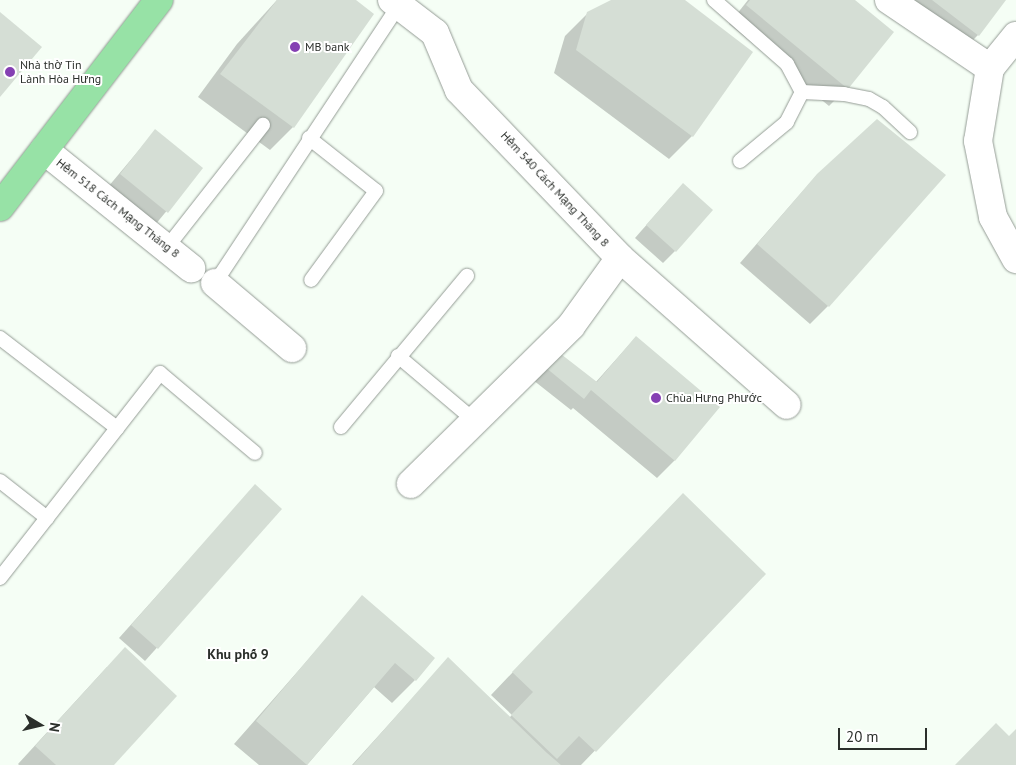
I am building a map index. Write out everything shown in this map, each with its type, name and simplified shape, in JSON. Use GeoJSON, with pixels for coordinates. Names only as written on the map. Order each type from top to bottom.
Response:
{"type":"FeatureCollection","features":[{"type":"Feature","properties":{"kind":"main road"},"geometry":{"type":"LineString","coordinates":[[0,207],[159,0]]}},
{"type":"Feature","properties":{"kind":"street"},"geometry":{"type":"LineString","coordinates":[[889,0],[990,68]]}},
{"type":"Feature","properties":{"kind":"street","name":"Hẻm 540 Cách Mạng Tháng 8"},"geometry":{"type":"LineString","coordinates":[[396,3],[435,33],[459,90],[620,258],[571,326],[411,484]]}},
{"type":"Feature","properties":{"kind":"street"},"geometry":{"type":"LineString","coordinates":[[1016,36],[990,68],[978,141],[993,216],[1016,259]]}},
{"type":"Feature","properties":{"kind":"street","name":"Hẻm 518 Cách Mạng Tháng 8"},"geometry":{"type":"LineString","coordinates":[[44,150],[168,246],[191,268]]}},
{"type":"Feature","properties":{"kind":"street"},"geometry":{"type":"LineString","coordinates":[[620,258],[786,405]]}},
{"type":"Feature","properties":{"kind":"street"},"geometry":{"type":"LineString","coordinates":[[214,283],[292,348]]}},
{"type":"Feature","properties":{"kind":"lane"},"geometry":{"type":"LineString","coordinates":[[714,0],[787,64],[802,92]]}},
{"type":"Feature","properties":{"kind":"lane"},"geometry":{"type":"LineString","coordinates":[[214,283],[396,3]]}},
{"type":"Feature","properties":{"kind":"lane"},"geometry":{"type":"LineString","coordinates":[[802,92],[844,94],[869,99],[883,108],[910,132]]}},
{"type":"Feature","properties":{"kind":"lane"},"geometry":{"type":"LineString","coordinates":[[740,161],[787,122],[802,92]]}},
{"type":"Feature","properties":{"kind":"lane"},"geometry":{"type":"LineString","coordinates":[[168,246],[263,124]]}},
{"type":"Feature","properties":{"kind":"lane"},"geometry":{"type":"LineString","coordinates":[[309,138],[376,192],[311,280]]}},
{"type":"Feature","properties":{"kind":"lane"},"geometry":{"type":"LineString","coordinates":[[341,427],[398,356],[467,276]]}},
{"type":"Feature","properties":{"kind":"lane"},"geometry":{"type":"LineString","coordinates":[[0,338],[117,428]]}},
{"type":"Feature","properties":{"kind":"lane"},"geometry":{"type":"LineString","coordinates":[[398,356],[475,421]]}},
{"type":"Feature","properties":{"kind":"lane"},"geometry":{"type":"LineString","coordinates":[[0,578],[160,373],[255,453]]}},
{"type":"Feature","properties":{"kind":"lane"},"geometry":{"type":"LineString","coordinates":[[0,481],[47,518]]}},
{"type":"Feature","properties":{"kind":"building","name":"MB bank"},"geometry":{"type":"Polygon","coordinates":[[[277,0],[356,0],[374,14],[294,128],[220,74],[277,0]]]}},
{"type":"Feature","properties":{"kind":"building"},"geometry":{"type":"Polygon","coordinates":[[[611,0],[685,0],[753,52],[693,137],[576,50],[587,12],[611,0]]]}},
{"type":"Feature","properties":{"kind":"building"},"geometry":{"type":"Polygon","coordinates":[[[750,0],[855,0],[894,32],[848,89],[746,5],[750,0]]]}},
{"type":"Feature","properties":{"kind":"building"},"geometry":{"type":"Polygon","coordinates":[[[932,0],[1006,0],[979,36],[932,0]]]}},
{"type":"Feature","properties":{"kind":"building","name":"Nhà thờ Tin Lành Hòa Hưng"},"geometry":{"type":"Polygon","coordinates":[[[0,12],[42,47],[0,97],[0,12]]]}},
{"type":"Feature","properties":{"kind":"building"},"geometry":{"type":"Polygon","coordinates":[[[877,119],[946,175],[829,307],[757,244],[817,174],[877,119]]]}},
{"type":"Feature","properties":{"kind":"building"},"geometry":{"type":"Polygon","coordinates":[[[155,129],[203,168],[168,213],[120,174],[155,129]]]}},
{"type":"Feature","properties":{"kind":"building"},"geometry":{"type":"Polygon","coordinates":[[[683,183],[713,210],[676,252],[646,225],[683,183]]]}},
{"type":"Feature","properties":{"kind":"building","name":"Chùa Hưng Phước"},"geometry":{"type":"Polygon","coordinates":[[[636,336],[720,407],[675,461],[591,390],[584,399],[545,367],[557,351],[597,382],[636,336]]]}},
{"type":"Feature","properties":{"kind":"building"},"geometry":{"type":"Polygon","coordinates":[[[255,484],[282,509],[158,649],[131,625],[255,484]]]}},
{"type":"Feature","properties":{"kind":"building"},"geometry":{"type":"Polygon","coordinates":[[[683,493],[766,574],[596,752],[579,736],[557,759],[511,715],[533,692],[512,672],[683,493]]]}},
{"type":"Feature","properties":{"kind":"building"},"geometry":{"type":"Polygon","coordinates":[[[362,595],[435,658],[416,681],[395,663],[307,765],[256,721],[362,595]]]}},
{"type":"Feature","properties":{"kind":"building"},"geometry":{"type":"Polygon","coordinates":[[[125,647],[177,696],[114,765],[56,765],[35,746],[125,647]]]}},
{"type":"Feature","properties":{"kind":"building"},"geometry":{"type":"Polygon","coordinates":[[[448,657],[547,753],[561,765],[353,765],[448,657]]]}},
{"type":"Feature","properties":{"kind":"building"},"geometry":{"type":"Polygon","coordinates":[[[996,723],[1009,736],[1016,729],[1016,765],[955,765],[996,723]]]}},
{"type":"Feature","properties":{"kind":"place","name":"MB bank"},"geometry":{"type":"Point","coordinates":[295,47]}},
{"type":"Feature","properties":{"kind":"place","name":"Nhà thờ Tin Lành Hòa Hưng"},"geometry":{"type":"Point","coordinates":[10,72]}},
{"type":"Feature","properties":{"kind":"place","name":"Chùa Hưng Phước"},"geometry":{"type":"Point","coordinates":[656,398]}},
{"type":"Feature","properties":{"kind":"district","name":"Khu phố 9"},"geometry":{"type":"Point","coordinates":[238,654]}}]}
